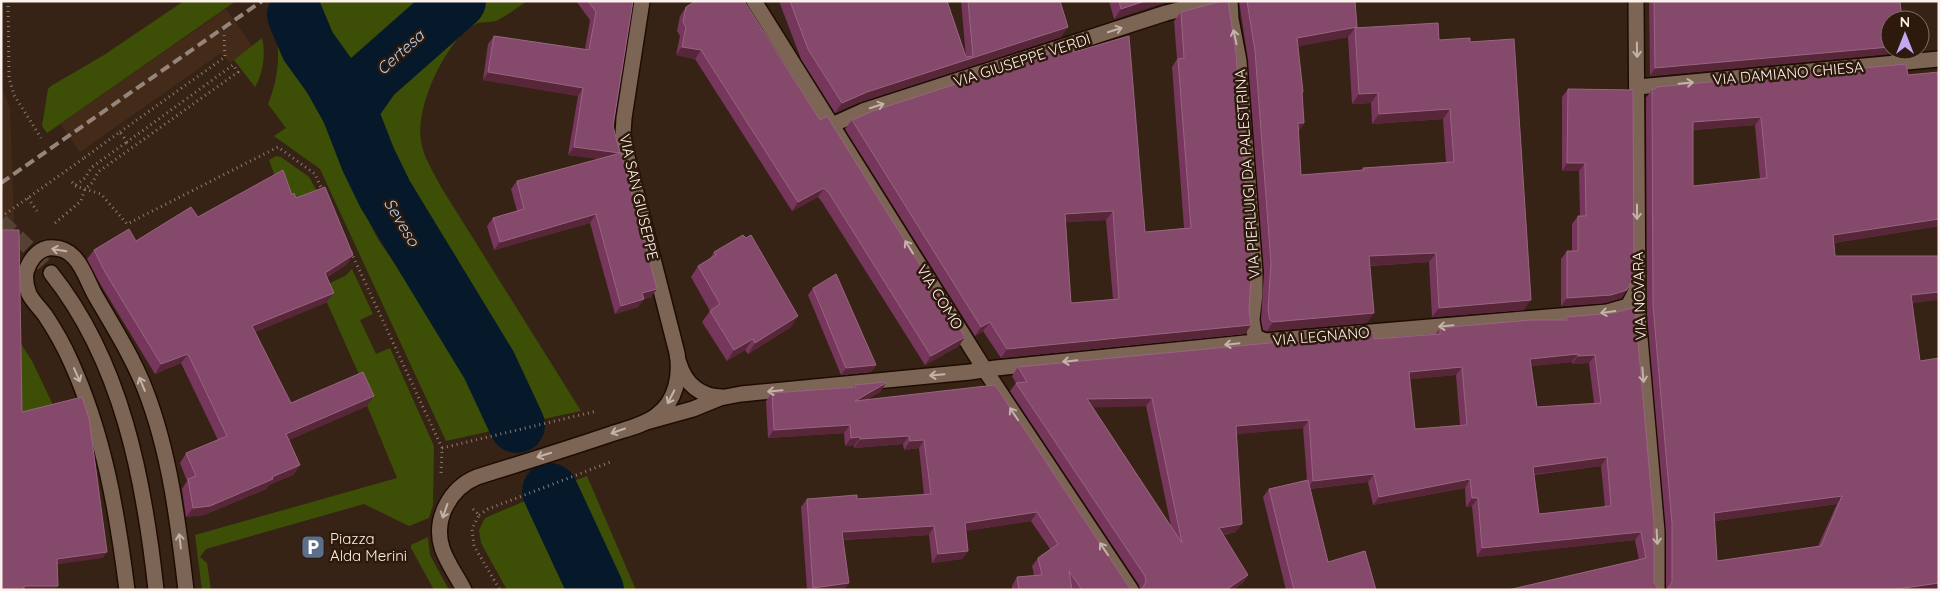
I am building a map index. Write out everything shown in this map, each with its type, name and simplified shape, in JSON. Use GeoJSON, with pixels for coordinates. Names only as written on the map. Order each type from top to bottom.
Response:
{"type":"FeatureCollection","features":[{"type":"Feature","properties":{"kind":"street","name":"VIA SAN GIUSEPPE"},"geometry":{"type":"LineString","coordinates":[[642,1],[624,118],[623,134],[625,149],[679,362],[686,378],[698,391],[716,397],[985,370]]}},
{"type":"Feature","properties":{"kind":"street","name":"VIA COMO"},"geometry":{"type":"LineString","coordinates":[[754,1],[985,370],[1131,590]]}},
{"type":"Feature","properties":{"kind":"street","name":"VIA GIUSEPPE VERDI"},"geometry":{"type":"LineString","coordinates":[[832,124],[852,115],[1166,13],[1214,1]]}},
{"type":"Feature","properties":{"kind":"street","name":"VIA PIERLUIGI DA PALESTRINA"},"geometry":{"type":"LineString","coordinates":[[1230,1],[1232,26],[1239,61],[1255,278],[1252,326],[1256,337],[1265,341]]}},
{"type":"Feature","properties":{"kind":"street","name":"VIA NOVARA"},"geometry":{"type":"LineString","coordinates":[[1636,1],[1638,87],[1637,281],[1657,531],[1657,590]]}},
{"type":"Feature","properties":{"kind":"street","name":"VIA DAMIANO CHIESA"},"geometry":{"type":"LineString","coordinates":[[1638,87],[1939,59]]}},
{"type":"Feature","properties":{"kind":"street"},"geometry":{"type":"LineString","coordinates":[[127,590],[113,491],[93,416],[68,355],[31,296],[26,282],[26,271],[30,262],[37,253],[49,248],[65,250],[76,257],[88,283],[124,343],[145,389],[157,426],[173,494],[186,590]]}},
{"type":"Feature","properties":{"kind":"street"},"geometry":{"type":"LineString","coordinates":[[51,273],[81,315],[117,397],[130,439],[143,494],[156,590]]}},
{"type":"Feature","properties":{"kind":"street","name":"VIA LEGNANO"},"geometry":{"type":"LineString","coordinates":[[985,370],[1265,341],[1607,312],[1628,306],[1636,291],[1637,281]]}},
{"type":"Feature","properties":{"kind":"street","name":"VIA SAN GIUSEPPE"},"geometry":{"type":"LineString","coordinates":[[646,422],[658,415],[668,404],[678,383],[679,362]]}},
{"type":"Feature","properties":{"kind":"street","name":"VIA SAN GIUSEPPE"},"geometry":{"type":"LineString","coordinates":[[646,422],[693,409],[728,396]]}},
{"type":"Feature","properties":{"kind":"street"},"geometry":{"type":"LineString","coordinates":[[464,590],[446,556],[440,532],[444,511],[455,492],[469,480],[477,477],[646,422]]}},
{"type":"Feature","properties":{"kind":"path"},"geometry":{"type":"LineString","coordinates":[[8,1],[9,78],[11,90],[40,138]]}},
{"type":"Feature","properties":{"kind":"path"},"geometry":{"type":"LineString","coordinates":[[1,217],[225,57],[224,35]]}},
{"type":"Feature","properties":{"kind":"path"},"geometry":{"type":"LineString","coordinates":[[75,186],[85,178],[92,167],[233,65],[238,72],[98,172],[93,182],[85,189]]}},
{"type":"Feature","properties":{"kind":"path"},"geometry":{"type":"LineString","coordinates":[[120,132],[127,142]]}},
{"type":"Feature","properties":{"kind":"path"},"geometry":{"type":"LineString","coordinates":[[72,182],[75,186],[101,194],[126,224],[278,147],[315,174],[327,201]]}},
{"type":"Feature","properties":{"kind":"path"},"geometry":{"type":"LineString","coordinates":[[28,198],[37,211]]}},
{"type":"Feature","properties":{"kind":"path"},"geometry":{"type":"LineString","coordinates":[[348,245],[442,448],[441,478],[479,515]]}},
{"type":"Feature","properties":{"kind":"path"},"geometry":{"type":"LineString","coordinates":[[442,448],[582,415]]}},
{"type":"Feature","properties":{"kind":"path"},"geometry":{"type":"LineString","coordinates":[[500,590],[474,546],[472,529],[479,515],[488,509],[600,466]]}},
{"type":"Feature","properties":{"kind":"shaded area"},"geometry":{"type":"Polygon","coordinates":[[[226,9],[253,47],[230,63],[221,53],[80,152],[60,124],[226,9]]]}},
{"type":"Feature","properties":{"kind":"shaded area"},"geometry":{"type":"Polygon","coordinates":[[[1,83],[10,107],[15,252],[20,590],[1,590],[1,83]]]}},
{"type":"Feature","properties":{"kind":"green space"},"geometry":{"type":"Polygon","coordinates":[[[184,1],[236,1],[47,133],[42,126],[48,89],[51,86],[104,55],[184,1]]]}},
{"type":"Feature","properties":{"kind":"green space"},"geometry":{"type":"Polygon","coordinates":[[[315,1],[433,1],[375,48],[365,54],[354,57],[344,56],[329,43],[323,34],[311,4],[315,1]]]}},
{"type":"Feature","properties":{"kind":"green space"},"geometry":{"type":"Polygon","coordinates":[[[482,1],[527,1],[498,20],[478,23],[472,26],[451,47],[427,95],[422,112],[421,141],[426,159],[441,187],[581,411],[539,420],[526,390],[462,283],[386,138],[379,119],[382,100],[426,55],[453,20],[482,1]]]}},
{"type":"Feature","properties":{"kind":"green space"},"geometry":{"type":"Polygon","coordinates":[[[283,23],[289,40],[311,75],[330,115],[343,163],[371,226],[379,241],[411,287],[448,351],[471,384],[486,414],[491,431],[446,441],[320,169],[274,136],[286,128],[268,104],[278,67],[275,29],[283,23]]]}},
{"type":"Feature","properties":{"kind":"green space"},"geometry":{"type":"Polygon","coordinates":[[[262,38],[264,50],[263,63],[255,87],[234,60],[262,38]]]}},
{"type":"Feature","properties":{"kind":"green space"},"geometry":{"type":"Polygon","coordinates":[[[276,156],[281,157],[309,177],[319,195],[285,204],[269,160],[276,156]]]}},
{"type":"Feature","properties":{"kind":"green space"},"geometry":{"type":"Polygon","coordinates":[[[352,269],[373,314],[360,320],[376,354],[390,348],[434,446],[433,505],[429,518],[409,526],[364,504],[206,549],[200,557],[207,563],[211,590],[202,590],[195,535],[397,478],[357,381],[361,379],[325,298],[324,286],[345,276],[352,269]]]}},
{"type":"Feature","properties":{"kind":"green space"},"geometry":{"type":"Polygon","coordinates":[[[16,336],[32,361],[55,409],[17,415],[16,336]]]}},
{"type":"Feature","properties":{"kind":"green space"},"geometry":{"type":"Polygon","coordinates":[[[587,476],[636,590],[613,590],[597,535],[576,503],[569,483],[587,476]]]}},
{"type":"Feature","properties":{"kind":"green space"},"geometry":{"type":"Polygon","coordinates":[[[527,500],[571,590],[507,590],[481,543],[479,530],[485,518],[527,500]]]}},
{"type":"Feature","properties":{"kind":"green space"},"geometry":{"type":"Polygon","coordinates":[[[428,537],[430,555],[449,590],[434,590],[411,548],[411,545],[428,537]]]}},
{"type":"Feature","properties":{"kind":"building"},"geometry":{"type":"Polygon","coordinates":[[[588,1],[633,1],[613,126],[620,153],[574,147],[583,88],[488,72],[494,36],[589,50],[596,12],[588,1]]]}},
{"type":"Feature","properties":{"kind":"building"},"geometry":{"type":"Polygon","coordinates":[[[696,1],[744,1],[820,120],[827,116],[965,337],[931,356],[829,193],[824,188],[798,202],[701,50],[682,47],[686,27],[683,22],[686,7],[696,1]]]}},
{"type":"Feature","properties":{"kind":"building"},"geometry":{"type":"Polygon","coordinates":[[[790,1],[947,1],[966,57],[973,56],[968,1],[1060,1],[1068,27],[867,92],[842,103],[808,49],[790,1]]]}},
{"type":"Feature","properties":{"kind":"building"},"geometry":{"type":"Polygon","coordinates":[[[1119,1],[1145,1],[1121,9],[1119,1]]]}},
{"type":"Feature","properties":{"kind":"building"},"geometry":{"type":"Polygon","coordinates":[[[1228,1],[1236,53],[1252,264],[1249,310],[1251,325],[1007,349],[990,322],[981,327],[852,120],[873,111],[1072,46],[1074,52],[1129,36],[1145,232],[1191,228],[1178,59],[1184,58],[1181,12],[1228,1]],[[1113,211],[1065,214],[1071,303],[1119,299],[1113,211]]]}},
{"type":"Feature","properties":{"kind":"building"},"geometry":{"type":"Polygon","coordinates":[[[1247,1],[1355,1],[1357,27],[1297,38],[1303,92],[1304,123],[1298,123],[1301,175],[1364,170],[1363,168],[1454,162],[1450,109],[1379,114],[1378,93],[1359,94],[1355,28],[1438,23],[1439,40],[1470,38],[1470,42],[1514,39],[1531,300],[1439,308],[1436,253],[1369,256],[1374,313],[1273,322],[1270,320],[1268,310],[1271,263],[1255,51],[1247,1]]]}},
{"type":"Feature","properties":{"kind":"building"},"geometry":{"type":"Polygon","coordinates":[[[1654,1],[1900,1],[1901,10],[1880,10],[1880,48],[1655,68],[1654,1]]]}},
{"type":"Feature","properties":{"kind":"building"},"geometry":{"type":"Polygon","coordinates":[[[1906,64],[1908,75],[1939,72],[1939,219],[1833,235],[1835,256],[1939,256],[1939,292],[1911,295],[1920,361],[1939,358],[1939,583],[1890,590],[1667,590],[1672,582],[1672,523],[1653,306],[1652,89],[1656,89],[1656,87],[1906,64]],[[1761,117],[1693,122],[1693,186],[1767,178],[1761,117]],[[1842,496],[1714,513],[1717,561],[1821,546],[1842,496]]]}},
{"type":"Feature","properties":{"kind":"building"},"geometry":{"type":"Polygon","coordinates":[[[1568,89],[1633,90],[1634,270],[1627,290],[1611,295],[1567,298],[1567,251],[1578,251],[1578,216],[1586,216],[1585,163],[1567,163],[1568,89]]]}},
{"type":"Feature","properties":{"kind":"building"},"geometry":{"type":"Polygon","coordinates":[[[621,153],[657,289],[642,293],[644,299],[621,306],[596,214],[500,242],[493,218],[524,209],[517,181],[621,153]]]}},
{"type":"Feature","properties":{"kind":"building"},"geometry":{"type":"Polygon","coordinates":[[[283,170],[292,195],[294,193],[296,198],[325,187],[353,255],[325,273],[334,293],[252,326],[291,403],[363,372],[374,396],[286,434],[300,465],[272,477],[273,479],[210,506],[193,508],[188,479],[196,476],[186,453],[227,436],[188,354],[161,364],[105,272],[94,250],[129,229],[136,241],[191,207],[198,217],[283,170]]]}},
{"type":"Feature","properties":{"kind":"building"},"geometry":{"type":"Polygon","coordinates":[[[1,230],[19,230],[22,412],[82,397],[89,418],[107,552],[57,559],[58,586],[24,586],[24,590],[1,590],[1,230]]]}},
{"type":"Feature","properties":{"kind":"building"},"geometry":{"type":"Polygon","coordinates":[[[743,235],[746,238],[751,235],[798,316],[755,343],[753,339],[734,350],[710,311],[720,304],[698,266],[716,255],[714,252],[743,235]]]}},
{"type":"Feature","properties":{"kind":"building"},"geometry":{"type":"Polygon","coordinates":[[[836,274],[876,365],[846,368],[813,288],[836,274]]]}},
{"type":"Feature","properties":{"kind":"building"},"geometry":{"type":"Polygon","coordinates":[[[1635,307],[1654,523],[1654,582],[1658,589],[1664,590],[1508,590],[1646,558],[1641,532],[1482,548],[1478,498],[1472,498],[1470,479],[1379,497],[1374,474],[1313,481],[1309,420],[1236,426],[1242,524],[1219,528],[1248,575],[1226,590],[1140,590],[1146,582],[1145,576],[1016,383],[1027,382],[1018,367],[1374,333],[1374,339],[1440,334],[1440,328],[1531,320],[1567,320],[1567,317],[1614,313],[1635,307]],[[1578,354],[1530,359],[1537,407],[1601,403],[1595,355],[1578,356],[1578,354]],[[1462,367],[1409,372],[1415,429],[1467,425],[1462,367]],[[1152,398],[1087,399],[1182,543],[1152,398]],[[1607,457],[1533,467],[1539,514],[1611,506],[1607,457]]]}},
{"type":"Feature","properties":{"kind":"building"},"geometry":{"type":"Polygon","coordinates":[[[885,382],[855,401],[995,385],[1129,587],[1135,590],[1082,590],[1069,571],[1072,590],[1019,590],[1017,577],[1042,575],[1038,558],[1058,544],[1037,512],[965,523],[968,551],[938,554],[934,526],[842,532],[849,583],[813,588],[807,499],[857,495],[857,499],[931,494],[924,440],[910,441],[909,436],[851,438],[850,425],[774,430],[772,393],[856,387],[855,385],[885,382]]]}},
{"type":"Feature","properties":{"kind":"building"},"geometry":{"type":"Polygon","coordinates":[[[1308,480],[1328,562],[1365,551],[1376,590],[1294,590],[1269,489],[1308,480]]]}},
{"type":"Feature","properties":{"kind":"waterway","name":"Certesa"},"geometry":{"type":"LineString","coordinates":[[349,110],[373,76],[458,1]]}},
{"type":"Feature","properties":{"kind":"waterway","name":"Seveso"},"geometry":{"type":"LineString","coordinates":[[295,15],[308,46],[331,78],[349,110],[368,159],[385,194],[489,365],[517,425]]}},
{"type":"Feature","properties":{"kind":"waterway","name":"Seveso"},"geometry":{"type":"LineString","coordinates":[[550,491],[596,590]]}},
{"type":"Feature","properties":{"kind":"tunnel"},"geometry":{"type":"LineString","coordinates":[[1,221],[32,251],[51,273]]}},
{"type":"Feature","properties":{"kind":"railway"},"geometry":{"type":"LineString","coordinates":[[1,183],[262,1]]}},
{"type":"Feature","properties":{"kind":"place","name":"Piazza Alda Merini"},"geometry":{"type":"Point","coordinates":[313,547]}}]}
